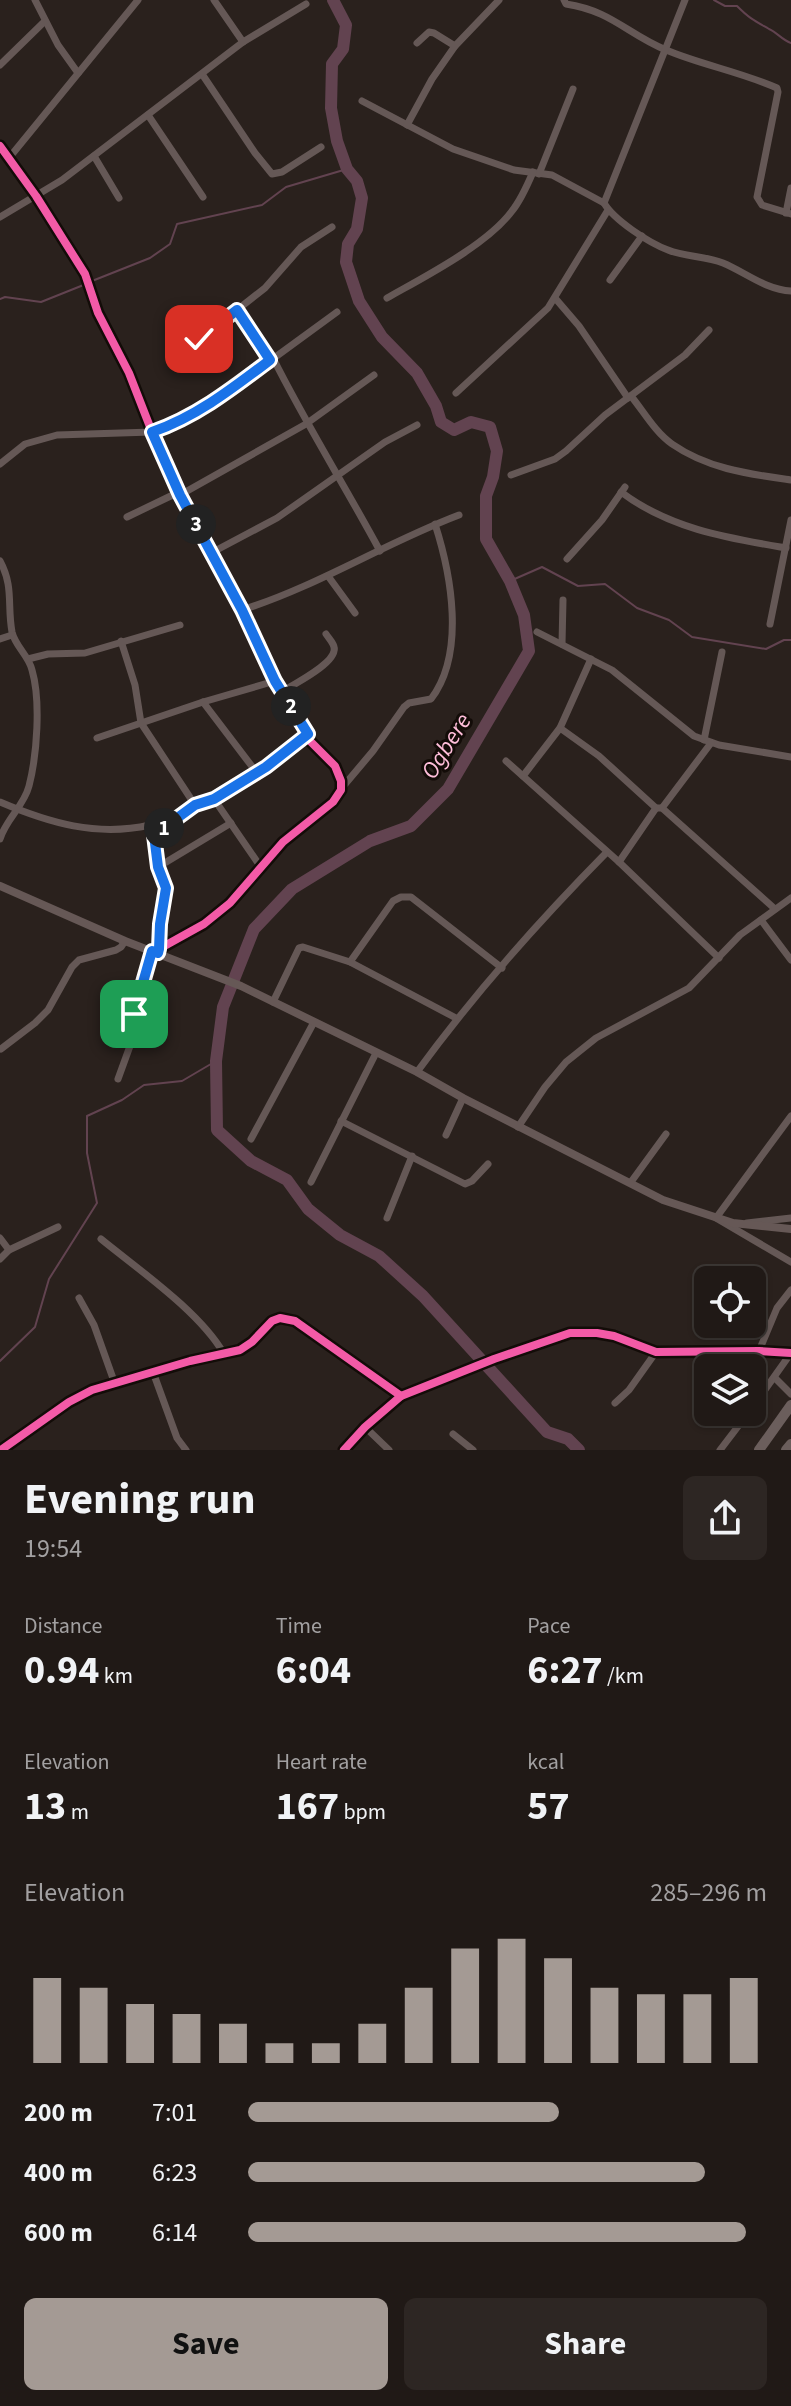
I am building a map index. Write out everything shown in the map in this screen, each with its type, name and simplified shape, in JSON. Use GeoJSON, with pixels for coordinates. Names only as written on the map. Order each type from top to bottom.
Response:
{"type":"FeatureCollection","features":[{"type":"Feature","properties":{"kind":"highway"},"geometry":{"type":"LineString","coordinates":[[759,1450],[791,1405]]}},
{"type":"Feature","properties":{"kind":"highway"},"geometry":{"type":"LineString","coordinates":[[786,1450],[791,1444]]}},
{"type":"Feature","properties":{"kind":"main road"},"geometry":{"type":"LineString","coordinates":[[0,886],[125,941],[241,986],[417,1072],[663,1200],[741,1225],[791,1229]]}},
{"type":"Feature","properties":{"kind":"street"},"geometry":{"type":"LineString","coordinates":[[35,0],[78,73]]}},
{"type":"Feature","properties":{"kind":"street"},"geometry":{"type":"LineString","coordinates":[[9,158],[138,0]]}},
{"type":"Feature","properties":{"kind":"street"},"geometry":{"type":"LineString","coordinates":[[214,0],[243,42]]}},
{"type":"Feature","properties":{"kind":"street"},"geometry":{"type":"LineString","coordinates":[[407,125],[432,79],[455,46],[499,0]]}},
{"type":"Feature","properties":{"kind":"street"},"geometry":{"type":"LineString","coordinates":[[564,0],[566,4],[589,8],[610,17],[664,50],[777,88],[757,197],[762,205],[788,213],[791,188]]}},
{"type":"Feature","properties":{"kind":"street"},"geometry":{"type":"LineString","coordinates":[[456,393],[538,319],[555,298],[606,206],[685,0]]}},
{"type":"Feature","properties":{"kind":"street"},"geometry":{"type":"LineString","coordinates":[[0,217],[94,156],[243,42],[306,4]]}},
{"type":"Feature","properties":{"kind":"street"},"geometry":{"type":"LineString","coordinates":[[0,65],[45,21]]}},
{"type":"Feature","properties":{"kind":"street"},"geometry":{"type":"LineString","coordinates":[[417,43],[429,32],[455,46]]}},
{"type":"Feature","properties":{"kind":"street"},"geometry":{"type":"LineString","coordinates":[[202,74],[272,174],[282,172],[321,147]]}},
{"type":"Feature","properties":{"kind":"street"},"geometry":{"type":"LineString","coordinates":[[387,298],[433,272],[502,224],[536,173],[573,89]]}},
{"type":"Feature","properties":{"kind":"street"},"geometry":{"type":"LineString","coordinates":[[362,101],[453,149],[514,170],[552,175],[606,206],[642,236],[669,251],[723,263],[776,289],[791,291]]}},
{"type":"Feature","properties":{"kind":"street"},"geometry":{"type":"LineString","coordinates":[[148,115],[203,197]]}},
{"type":"Feature","properties":{"kind":"street"},"geometry":{"type":"LineString","coordinates":[[0,146],[85,274],[98,313],[129,373],[180,493],[281,692],[310,741],[339,773],[341,790]]}},
{"type":"Feature","properties":{"kind":"street"},"geometry":{"type":"LineString","coordinates":[[94,156],[119,198]]}},
{"type":"Feature","properties":{"kind":"street"},"geometry":{"type":"LineString","coordinates":[[199,339],[265,288],[301,247],[332,227]]}},
{"type":"Feature","properties":{"kind":"street"},"geometry":{"type":"LineString","coordinates":[[610,280],[642,236]]}},
{"type":"Feature","properties":{"kind":"street"},"geometry":{"type":"LineString","coordinates":[[555,298],[630,397],[672,444],[715,466],[791,480]]}},
{"type":"Feature","properties":{"kind":"street"},"geometry":{"type":"LineString","coordinates":[[237,310],[271,359],[380,551]]}},
{"type":"Feature","properties":{"kind":"street"},"geometry":{"type":"LineString","coordinates":[[0,464],[25,444],[57,435],[152,432],[167,427],[218,399],[337,312]]}},
{"type":"Feature","properties":{"kind":"street"},"geometry":{"type":"LineString","coordinates":[[511,475],[555,459],[605,415],[685,355],[709,330]]}},
{"type":"Feature","properties":{"kind":"street"},"geometry":{"type":"LineString","coordinates":[[127,517],[180,493],[306,424],[374,375]]}},
{"type":"Feature","properties":{"kind":"street"},"geometry":{"type":"LineString","coordinates":[[211,553],[294,508],[338,473],[417,425]]}},
{"type":"Feature","properties":{"kind":"street"},"geometry":{"type":"LineString","coordinates":[[567,559],[602,520],[623,490],[652,512],[707,534],[786,548]]}},
{"type":"Feature","properties":{"kind":"street"},"geometry":{"type":"LineString","coordinates":[[242,610],[281,597],[459,515]]}},
{"type":"Feature","properties":{"kind":"street"},"geometry":{"type":"LineString","coordinates":[[770,624],[791,520]]}},
{"type":"Feature","properties":{"kind":"street"},"geometry":{"type":"LineString","coordinates":[[156,951],[212,919],[283,842],[333,802],[404,707],[409,703],[431,699],[443,675],[451,639],[452,612],[448,563],[435,524]]}},
{"type":"Feature","properties":{"kind":"street"},"geometry":{"type":"LineString","coordinates":[[0,561],[11,593],[12,635],[28,659],[35,687],[36,728],[30,784],[25,800],[0,839]]}},
{"type":"Feature","properties":{"kind":"street"},"geometry":{"type":"LineString","coordinates":[[328,576],[355,613]]}},
{"type":"Feature","properties":{"kind":"street"},"geometry":{"type":"LineString","coordinates":[[562,644],[563,600]]}},
{"type":"Feature","properties":{"kind":"street"},"geometry":{"type":"LineString","coordinates":[[28,659],[48,654],[85,653],[180,625]]}},
{"type":"Feature","properties":{"kind":"street"},"geometry":{"type":"LineString","coordinates":[[537,632],[623,678],[683,729],[707,741],[791,757]]}},
{"type":"Feature","properties":{"kind":"street"},"geometry":{"type":"LineString","coordinates":[[281,692],[316,671],[332,656],[335,651],[326,634]]}},
{"type":"Feature","properties":{"kind":"street"},"geometry":{"type":"LineString","coordinates":[[0,639],[12,635]]}},
{"type":"Feature","properties":{"kind":"street"},"geometry":{"type":"LineString","coordinates":[[121,641],[135,685],[141,723],[195,805]]}},
{"type":"Feature","properties":{"kind":"street"},"geometry":{"type":"LineString","coordinates":[[619,862],[707,741],[722,652]]}},
{"type":"Feature","properties":{"kind":"street"},"geometry":{"type":"LineString","coordinates":[[523,776],[560,728],[591,659]]}},
{"type":"Feature","properties":{"kind":"street"},"geometry":{"type":"LineString","coordinates":[[97,738],[275,681]]}},
{"type":"Feature","properties":{"kind":"street"},"geometry":{"type":"LineString","coordinates":[[203,702],[257,773]]}},
{"type":"Feature","properties":{"kind":"street"},"geometry":{"type":"LineString","coordinates":[[560,728],[599,756],[775,909]]}},
{"type":"Feature","properties":{"kind":"street"},"geometry":{"type":"LineString","coordinates":[[154,835],[195,805],[214,799],[257,773],[308,734]]}},
{"type":"Feature","properties":{"kind":"street"},"geometry":{"type":"LineString","coordinates":[[506,761],[619,862],[719,958]]}},
{"type":"Feature","properties":{"kind":"street"},"geometry":{"type":"LineString","coordinates":[[214,799],[260,866]]}},
{"type":"Feature","properties":{"kind":"street"},"geometry":{"type":"LineString","coordinates":[[0,802],[82,829],[125,830],[150,825],[158,867],[166,888],[156,951],[134,1014],[133,1040],[118,1079]]}},
{"type":"Feature","properties":{"kind":"street"},"geometry":{"type":"LineString","coordinates":[[158,867],[231,823]]}},
{"type":"Feature","properties":{"kind":"street"},"geometry":{"type":"LineString","coordinates":[[417,1072],[456,1018],[544,916],[606,853]]}},
{"type":"Feature","properties":{"kind":"street"},"geometry":{"type":"LineString","coordinates":[[350,962],[393,901],[411,897],[502,968]]}},
{"type":"Feature","properties":{"kind":"street"},"geometry":{"type":"LineString","coordinates":[[518,1127],[566,1062],[596,1038],[689,988],[740,935],[791,898]]}},
{"type":"Feature","properties":{"kind":"street"},"geometry":{"type":"LineString","coordinates":[[761,920],[791,960]]}},
{"type":"Feature","properties":{"kind":"street"},"geometry":{"type":"LineString","coordinates":[[1,1049],[48,1010],[79,960],[116,950],[125,941]]}},
{"type":"Feature","properties":{"kind":"street"},"geometry":{"type":"LineString","coordinates":[[273,1002],[301,947],[350,962],[456,1018]]}},
{"type":"Feature","properties":{"kind":"street"},"geometry":{"type":"LineString","coordinates":[[251,1139],[314,1022]]}},
{"type":"Feature","properties":{"kind":"street"},"geometry":{"type":"LineString","coordinates":[[311,1182],[376,1053]]}},
{"type":"Feature","properties":{"kind":"street"},"geometry":{"type":"LineString","coordinates":[[446,1135],[463,1098]]}},
{"type":"Feature","properties":{"kind":"street"},"geometry":{"type":"LineString","coordinates":[[791,1116],[716,1218],[791,1262]]}},
{"type":"Feature","properties":{"kind":"street"},"geometry":{"type":"LineString","coordinates":[[341,1121],[465,1184],[488,1164]]}},
{"type":"Feature","properties":{"kind":"street"},"geometry":{"type":"LineString","coordinates":[[631,1182],[666,1134]]}},
{"type":"Feature","properties":{"kind":"street"},"geometry":{"type":"LineString","coordinates":[[387,1218],[412,1156]]}},
{"type":"Feature","properties":{"kind":"street"},"geometry":{"type":"LineString","coordinates":[[741,1225],[791,1218]]}},
{"type":"Feature","properties":{"kind":"street"},"geometry":{"type":"LineString","coordinates":[[0,1259],[9,1250],[58,1227]]}},
{"type":"Feature","properties":{"kind":"street"},"geometry":{"type":"LineString","coordinates":[[0,1238],[9,1250]]}},
{"type":"Feature","properties":{"kind":"street"},"geometry":{"type":"LineString","coordinates":[[101,1239],[211,1333],[224,1354]]}},
{"type":"Feature","properties":{"kind":"street"},"geometry":{"type":"LineString","coordinates":[[759,1351],[777,1308],[791,1290]]}},
{"type":"Feature","properties":{"kind":"street"},"geometry":{"type":"LineString","coordinates":[[79,1298],[94,1325],[115,1384]]}},
{"type":"Feature","properties":{"kind":"street"},"geometry":{"type":"LineString","coordinates":[[1,1449],[69,1402],[92,1390],[247,1346],[272,1321],[287,1318],[401,1396]]}},
{"type":"Feature","properties":{"kind":"street"},"geometry":{"type":"LineString","coordinates":[[344,1450],[401,1396],[554,1337],[584,1332],[614,1336],[656,1352],[791,1353],[766,1390]]}},
{"type":"Feature","properties":{"kind":"street"},"geometry":{"type":"LineString","coordinates":[[615,1403],[629,1390],[656,1352]]}},
{"type":"Feature","properties":{"kind":"street"},"geometry":{"type":"LineString","coordinates":[[153,1372],[177,1438],[186,1450]]}},
{"type":"Feature","properties":{"kind":"street"},"geometry":{"type":"LineString","coordinates":[[775,1378],[791,1394]]}},
{"type":"Feature","properties":{"kind":"street"},"geometry":{"type":"LineString","coordinates":[[720,1450],[738,1426]]}},
{"type":"Feature","properties":{"kind":"street"},"geometry":{"type":"LineString","coordinates":[[365,1427],[389,1450]]}},
{"type":"Feature","properties":{"kind":"street"},"geometry":{"type":"LineString","coordinates":[[453,1434],[473,1450]]}},
{"type":"Feature","properties":{"kind":"waterway","name":"Ogbere"},"geometry":{"type":"LineString","coordinates":[[333,0],[346,25],[343,49],[332,64],[331,108],[337,141],[362,198],[357,229],[348,244],[346,262],[359,301],[382,337],[417,373],[436,406],[441,422],[454,430],[471,422],[490,427],[497,451],[486,496],[486,539],[510,581],[524,615],[529,651],[448,789],[411,826],[370,841],[292,889],[254,929],[223,1007],[216,1061],[217,1130],[251,1161],[287,1180],[308,1209],[340,1235],[379,1256],[423,1296],[547,1432],[568,1439],[579,1450]]}},
{"type":"Feature","properties":{"kind":"waterway"},"geometry":{"type":"LineString","coordinates":[[714,0],[725,6],[737,6],[791,43]]}},
{"type":"Feature","properties":{"kind":"waterway"},"geometry":{"type":"LineString","coordinates":[[92,281],[150,258],[170,244],[177,224],[262,205],[286,187],[347,169]]}},
{"type":"Feature","properties":{"kind":"waterway"},"geometry":{"type":"LineString","coordinates":[[0,299],[41,302],[86,284]]}},
{"type":"Feature","properties":{"kind":"waterway"},"geometry":{"type":"LineString","coordinates":[[510,581],[542,567],[578,586],[605,584],[637,608],[669,620],[692,637],[766,649],[791,640]]}},
{"type":"Feature","properties":{"kind":"waterway"},"geometry":{"type":"LineString","coordinates":[[0,1361],[35,1327],[49,1279],[97,1203],[87,1153],[87,1116],[122,1100],[144,1085],[182,1081],[216,1061]]}},
{"type":"Feature","properties":{"kind":"cycle path"},"geometry":{"type":"LineString","coordinates":[[0,146],[85,274],[98,313],[129,373],[179,492],[242,610],[275,681],[310,741],[335,766],[341,781],[341,790],[333,802],[283,842],[230,903],[204,924],[159,949],[158,953]]}},
{"type":"Feature","properties":{"kind":"cycle path"},"geometry":{"type":"LineString","coordinates":[[1,1450],[69,1402],[92,1390],[190,1361],[240,1350],[272,1321],[280,1318],[295,1321],[401,1396]]}},
{"type":"Feature","properties":{"kind":"cycle path"},"geometry":{"type":"LineString","coordinates":[[344,1450],[401,1396],[570,1333],[614,1336],[656,1352],[791,1353]]}},
{"type":"Feature","properties":{"kind":"route"},"geometry":{"type":"LineString","coordinates":[[134,1014],[152,951],[158,953],[166,888],[158,867],[154,835],[195,805],[214,799],[266,767],[308,734],[275,681],[242,610],[180,495],[152,432],[218,399],[270,360],[237,310],[199,339]]}}]}
